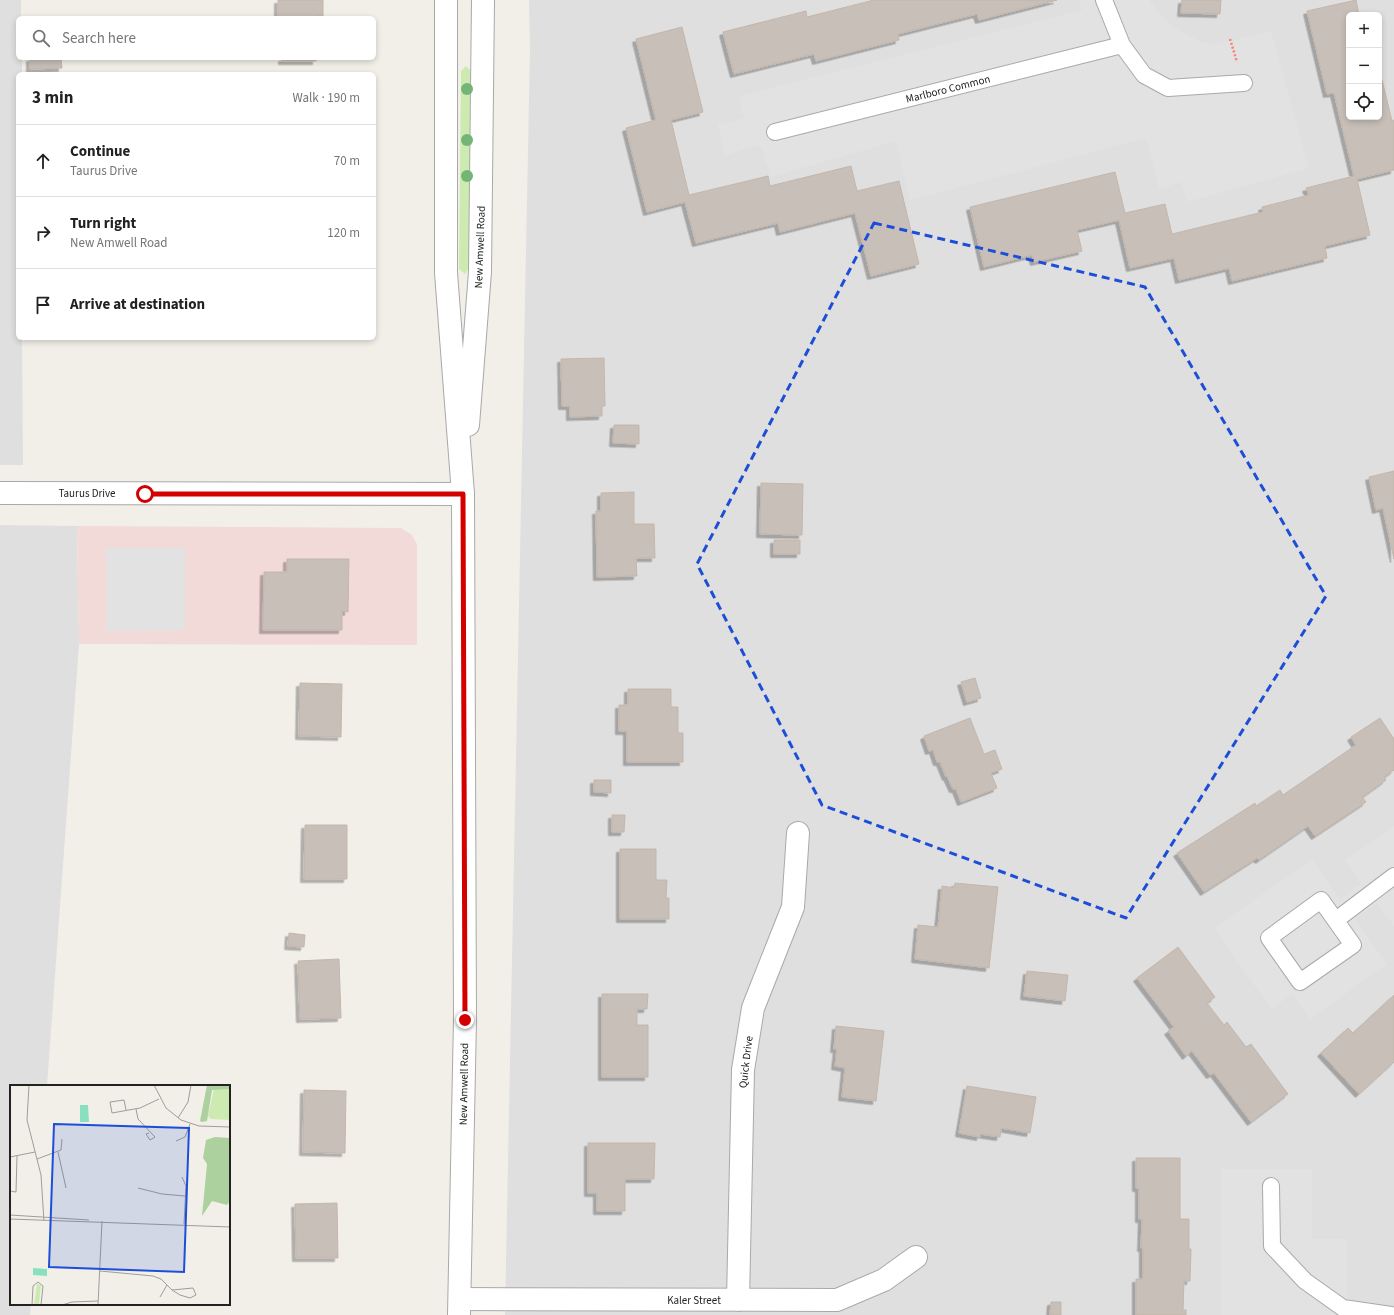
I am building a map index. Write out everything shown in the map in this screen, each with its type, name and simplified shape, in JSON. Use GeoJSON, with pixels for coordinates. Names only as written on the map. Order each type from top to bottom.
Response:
{"type":"FeatureCollection","features":[{"type":"Feature","properties":{"kind":"street","name":"New Amwell Road"},"geometry":{"type":"LineString","coordinates":[[446,0],[446,273],[463,494],[465,1020],[460,1307]]}},
{"type":"Feature","properties":{"kind":"street","name":"New Amwell Road"},"geometry":{"type":"LineString","coordinates":[[463,494],[480,272],[483,0]]}},
{"type":"Feature","properties":{"kind":"street","name":"Taurus Drive"},"geometry":{"type":"LineString","coordinates":[[0,493],[463,494]]}},
{"type":"Feature","properties":{"kind":"street","name":"Quick Drive"},"geometry":{"type":"LineString","coordinates":[[738,1300],[743,1070],[754,1008],[793,907],[798,833]]}},
{"type":"Feature","properties":{"kind":"street","name":"Kaler Street"},"geometry":{"type":"LineString","coordinates":[[460,1307],[738,1300],[837,1300],[884,1280],[916,1257]]}},
{"type":"Feature","properties":{"kind":"lane"},"geometry":{"type":"LineString","coordinates":[[1104,0],[1122,45],[1144,75],[1168,88],[1244,83]]}},
{"type":"Feature","properties":{"kind":"lane","name":"Marlboro Common"},"geometry":{"type":"LineString","coordinates":[[775,132],[1122,45]]}},
{"type":"Feature","properties":{"kind":"lane"},"geometry":{"type":"LineString","coordinates":[[1336,920],[1394,876]]}},
{"type":"Feature","properties":{"kind":"lane"},"geometry":{"type":"LineString","coordinates":[[1321,900],[1336,920],[1353,944],[1300,982],[1269,938],[1321,900]]}},
{"type":"Feature","properties":{"kind":"lane"},"geometry":{"type":"LineString","coordinates":[[1271,1186],[1272,1246],[1305,1281],[1343,1308],[1391,1315]]}},
{"type":"Feature","properties":{"kind":"highlighted area"},"geometry":{"type":"Polygon","coordinates":[[[874,223],[1145,287],[1326,596],[1126,918],[822,805],[697,564],[874,223]]]}},
{"type":"Feature","properties":{"kind":"shaded area"},"geometry":{"type":"Polygon","coordinates":[[[0,0],[21,0],[21,16],[16,16],[16,60],[22,60],[22,72],[16,72],[16,340],[22,340],[23,465],[0,465],[0,0]]]}},
{"type":"Feature","properties":{"kind":"shaded area"},"geometry":{"type":"Polygon","coordinates":[[[529,0],[1394,0],[1394,1315],[505,1315],[530,48],[529,0]]]}},
{"type":"Feature","properties":{"kind":"shaded area"},"geometry":{"type":"Polygon","coordinates":[[[1079,0],[1149,0],[1173,28],[1202,42],[1217,44],[1271,31],[1309,168],[1187,202],[1181,182],[1159,189],[1146,138],[910,200],[896,141],[771,177],[760,145],[725,155],[718,125],[744,118],[739,96],[1082,10],[1079,0]]]}},
{"type":"Feature","properties":{"kind":"shaded area"},"geometry":{"type":"Polygon","coordinates":[[[0,525],[77,526],[79,644],[47,1085],[10,1085],[10,1305],[31,1305],[30,1315],[0,1315],[0,525]]]}},
{"type":"Feature","properties":{"kind":"shaded area"},"geometry":{"type":"Polygon","coordinates":[[[77,526],[401,528],[412,535],[417,544],[417,645],[79,644],[77,526]]]}},
{"type":"Feature","properties":{"kind":"shaded area"},"geometry":{"type":"Polygon","coordinates":[[[106,548],[185,548],[185,630],[106,631],[106,548]]]}},
{"type":"Feature","properties":{"kind":"shaded area"},"geometry":{"type":"Polygon","coordinates":[[[1394,826],[1394,926],[1377,903],[1355,919],[1387,964],[1310,1019],[1292,994],[1271,1009],[1214,928],[1313,859],[1340,899],[1361,884],[1345,860],[1394,826]]]}},
{"type":"Feature","properties":{"kind":"shaded area"},"geometry":{"type":"Polygon","coordinates":[[[1221,1169],[1312,1169],[1312,1239],[1347,1239],[1347,1315],[1221,1315],[1221,1169]]]}},
{"type":"Feature","properties":{"kind":"green space"},"geometry":{"type":"Polygon","coordinates":[[[466,66],[471,71],[469,268],[465,274],[459,269],[461,71],[466,66]]]}},
{"type":"Feature","properties":{"kind":"building"},"geometry":{"type":"Polygon","coordinates":[[[278,0],[323,0],[323,16],[278,16],[278,0]]]}},
{"type":"Feature","properties":{"kind":"building"},"geometry":{"type":"Polygon","coordinates":[[[874,0],[1057,0],[979,20],[977,14],[898,34],[899,40],[816,61],[814,54],[734,74],[723,32],[806,11],[807,17],[874,0]]]}},
{"type":"Feature","properties":{"kind":"building"},"geometry":{"type":"Polygon","coordinates":[[[1182,0],[1221,0],[1220,14],[1181,13],[1182,0]]]}},
{"type":"Feature","properties":{"kind":"building"},"geometry":{"type":"Polygon","coordinates":[[[1356,0],[1358,12],[1346,12],[1346,120],[1382,120],[1382,80],[1392,121],[1394,120],[1394,170],[1357,179],[1370,235],[1325,246],[1327,258],[1232,281],[1229,268],[1179,280],[1174,258],[1130,268],[1119,220],[1077,230],[1082,251],[1034,262],[1032,255],[984,267],[970,207],[1115,172],[1125,213],[1165,204],[1172,234],[1263,212],[1262,207],[1309,195],[1306,188],[1354,176],[1334,93],[1327,94],[1307,11],[1356,0]]]}},
{"type":"Feature","properties":{"kind":"building"},"geometry":{"type":"Polygon","coordinates":[[[682,27],[703,112],[671,120],[689,195],[768,176],[770,186],[851,166],[857,191],[899,181],[919,264],[871,276],[855,213],[780,232],[778,223],[696,243],[685,202],[647,212],[626,128],[656,120],[636,39],[682,27]]]}},
{"type":"Feature","properties":{"kind":"building"},"geometry":{"type":"Polygon","coordinates":[[[30,60],[61,60],[62,68],[30,69],[30,60]]]}},
{"type":"Feature","properties":{"kind":"building"},"geometry":{"type":"Polygon","coordinates":[[[282,60],[316,60],[316,61],[282,60]]]}},
{"type":"Feature","properties":{"kind":"building"},"geometry":{"type":"Polygon","coordinates":[[[604,358],[605,406],[602,406],[602,416],[570,417],[570,406],[562,406],[561,359],[604,358]]]}},
{"type":"Feature","properties":{"kind":"building"},"geometry":{"type":"Polygon","coordinates":[[[614,425],[639,425],[639,444],[613,443],[614,425]]]}},
{"type":"Feature","properties":{"kind":"building"},"geometry":{"type":"Polygon","coordinates":[[[1394,471],[1394,559],[1383,508],[1376,510],[1369,477],[1394,471]]]}},
{"type":"Feature","properties":{"kind":"building"},"geometry":{"type":"Polygon","coordinates":[[[761,483],[803,484],[802,535],[760,534],[761,483]]]}},
{"type":"Feature","properties":{"kind":"building"},"geometry":{"type":"Polygon","coordinates":[[[634,492],[634,524],[654,524],[655,558],[636,558],[637,576],[597,577],[596,511],[601,511],[601,493],[634,492]]]}},
{"type":"Feature","properties":{"kind":"building"},"geometry":{"type":"Polygon","coordinates":[[[774,540],[800,540],[800,554],[774,554],[774,540]]]}},
{"type":"Feature","properties":{"kind":"building"},"geometry":{"type":"Polygon","coordinates":[[[287,559],[349,559],[348,612],[342,611],[342,630],[263,630],[264,572],[287,572],[287,559]]]}},
{"type":"Feature","properties":{"kind":"building"},"geometry":{"type":"Polygon","coordinates":[[[975,678],[981,698],[967,702],[961,682],[975,678]]]}},
{"type":"Feature","properties":{"kind":"building"},"geometry":{"type":"Polygon","coordinates":[[[300,683],[342,684],[341,737],[299,736],[300,683]]]}},
{"type":"Feature","properties":{"kind":"building"},"geometry":{"type":"Polygon","coordinates":[[[628,689],[671,689],[671,707],[678,707],[678,733],[683,733],[683,762],[627,762],[627,731],[619,731],[619,705],[628,705],[628,689]]]}},
{"type":"Feature","properties":{"kind":"building"},"geometry":{"type":"Polygon","coordinates":[[[970,718],[984,754],[995,750],[1002,769],[991,773],[997,788],[961,802],[956,789],[953,789],[947,776],[946,777],[940,762],[937,762],[933,750],[929,751],[924,736],[970,718]]]}},
{"type":"Feature","properties":{"kind":"building"},"geometry":{"type":"Polygon","coordinates":[[[1380,718],[1394,739],[1394,770],[1384,777],[1386,780],[1362,797],[1366,802],[1315,836],[1308,826],[1259,860],[1257,858],[1204,892],[1177,853],[1255,803],[1256,806],[1280,790],[1283,795],[1356,745],[1351,737],[1380,718]]]}},
{"type":"Feature","properties":{"kind":"building"},"geometry":{"type":"Polygon","coordinates":[[[594,780],[611,780],[611,793],[594,792],[594,780]]]}},
{"type":"Feature","properties":{"kind":"building"},"geometry":{"type":"Polygon","coordinates":[[[612,815],[625,815],[624,832],[612,832],[612,815]]]}},
{"type":"Feature","properties":{"kind":"building"},"geometry":{"type":"Polygon","coordinates":[[[305,825],[347,825],[347,879],[304,879],[305,825]]]}},
{"type":"Feature","properties":{"kind":"building"},"geometry":{"type":"Polygon","coordinates":[[[620,849],[656,849],[656,880],[667,880],[666,898],[669,898],[669,919],[620,919],[620,849]]]}},
{"type":"Feature","properties":{"kind":"building"},"geometry":{"type":"Polygon","coordinates":[[[955,883],[998,887],[989,968],[915,959],[918,925],[938,927],[942,886],[954,888],[955,883]]]}},
{"type":"Feature","properties":{"kind":"building"},"geometry":{"type":"Polygon","coordinates":[[[289,933],[305,935],[304,947],[288,946],[289,933]]]}},
{"type":"Feature","properties":{"kind":"building"},"geometry":{"type":"Polygon","coordinates":[[[1178,947],[1215,997],[1207,1003],[1224,1025],[1227,1022],[1246,1047],[1251,1044],[1288,1094],[1251,1122],[1214,1073],[1210,1075],[1192,1051],[1186,1056],[1168,1031],[1174,1027],[1137,978],[1178,947]]]}},
{"type":"Feature","properties":{"kind":"building"},"geometry":{"type":"Polygon","coordinates":[[[339,959],[341,1018],[300,1019],[298,961],[339,959]]]}},
{"type":"Feature","properties":{"kind":"building"},"geometry":{"type":"Polygon","coordinates":[[[1027,971],[1068,975],[1065,1001],[1024,996],[1027,971]]]}},
{"type":"Feature","properties":{"kind":"building"},"geometry":{"type":"Polygon","coordinates":[[[602,994],[648,994],[647,1009],[637,1009],[637,1025],[648,1025],[648,1077],[602,1077],[602,994]]]}},
{"type":"Feature","properties":{"kind":"building"},"geometry":{"type":"Polygon","coordinates":[[[1394,995],[1394,1062],[1359,1094],[1321,1053],[1348,1028],[1353,1033],[1394,995]]]}},
{"type":"Feature","properties":{"kind":"building"},"geometry":{"type":"Polygon","coordinates":[[[836,1026],[884,1031],[876,1101],[842,1097],[845,1068],[835,1066],[837,1049],[834,1049],[836,1026]]]}},
{"type":"Feature","properties":{"kind":"building"},"geometry":{"type":"Polygon","coordinates":[[[967,1086],[1036,1097],[1030,1133],[1001,1128],[1000,1137],[980,1134],[980,1137],[959,1133],[967,1086]]]}},
{"type":"Feature","properties":{"kind":"building"},"geometry":{"type":"Polygon","coordinates":[[[304,1090],[346,1091],[345,1153],[303,1152],[304,1090]]]}},
{"type":"Feature","properties":{"kind":"building"},"geometry":{"type":"Polygon","coordinates":[[[588,1143],[655,1143],[654,1179],[625,1179],[625,1211],[597,1211],[597,1193],[588,1193],[588,1143]]]}},
{"type":"Feature","properties":{"kind":"building"},"geometry":{"type":"Polygon","coordinates":[[[1136,1158],[1180,1158],[1180,1219],[1189,1219],[1189,1249],[1191,1249],[1190,1281],[1184,1281],[1183,1310],[1186,1310],[1186,1315],[1136,1315],[1136,1279],[1143,1279],[1143,1248],[1141,1248],[1142,1219],[1139,1219],[1139,1188],[1136,1188],[1136,1158]]]}},
{"type":"Feature","properties":{"kind":"building"},"geometry":{"type":"Polygon","coordinates":[[[337,1203],[338,1258],[296,1258],[295,1204],[337,1203]]]}},
{"type":"Feature","properties":{"kind":"building"},"geometry":{"type":"Polygon","coordinates":[[[1051,1302],[1061,1302],[1061,1315],[1050,1315],[1051,1302]]]}},
{"type":"Feature","properties":{"kind":"route"},"geometry":{"type":"LineString","coordinates":[[145,494],[463,494],[465,1020]]}}]}
